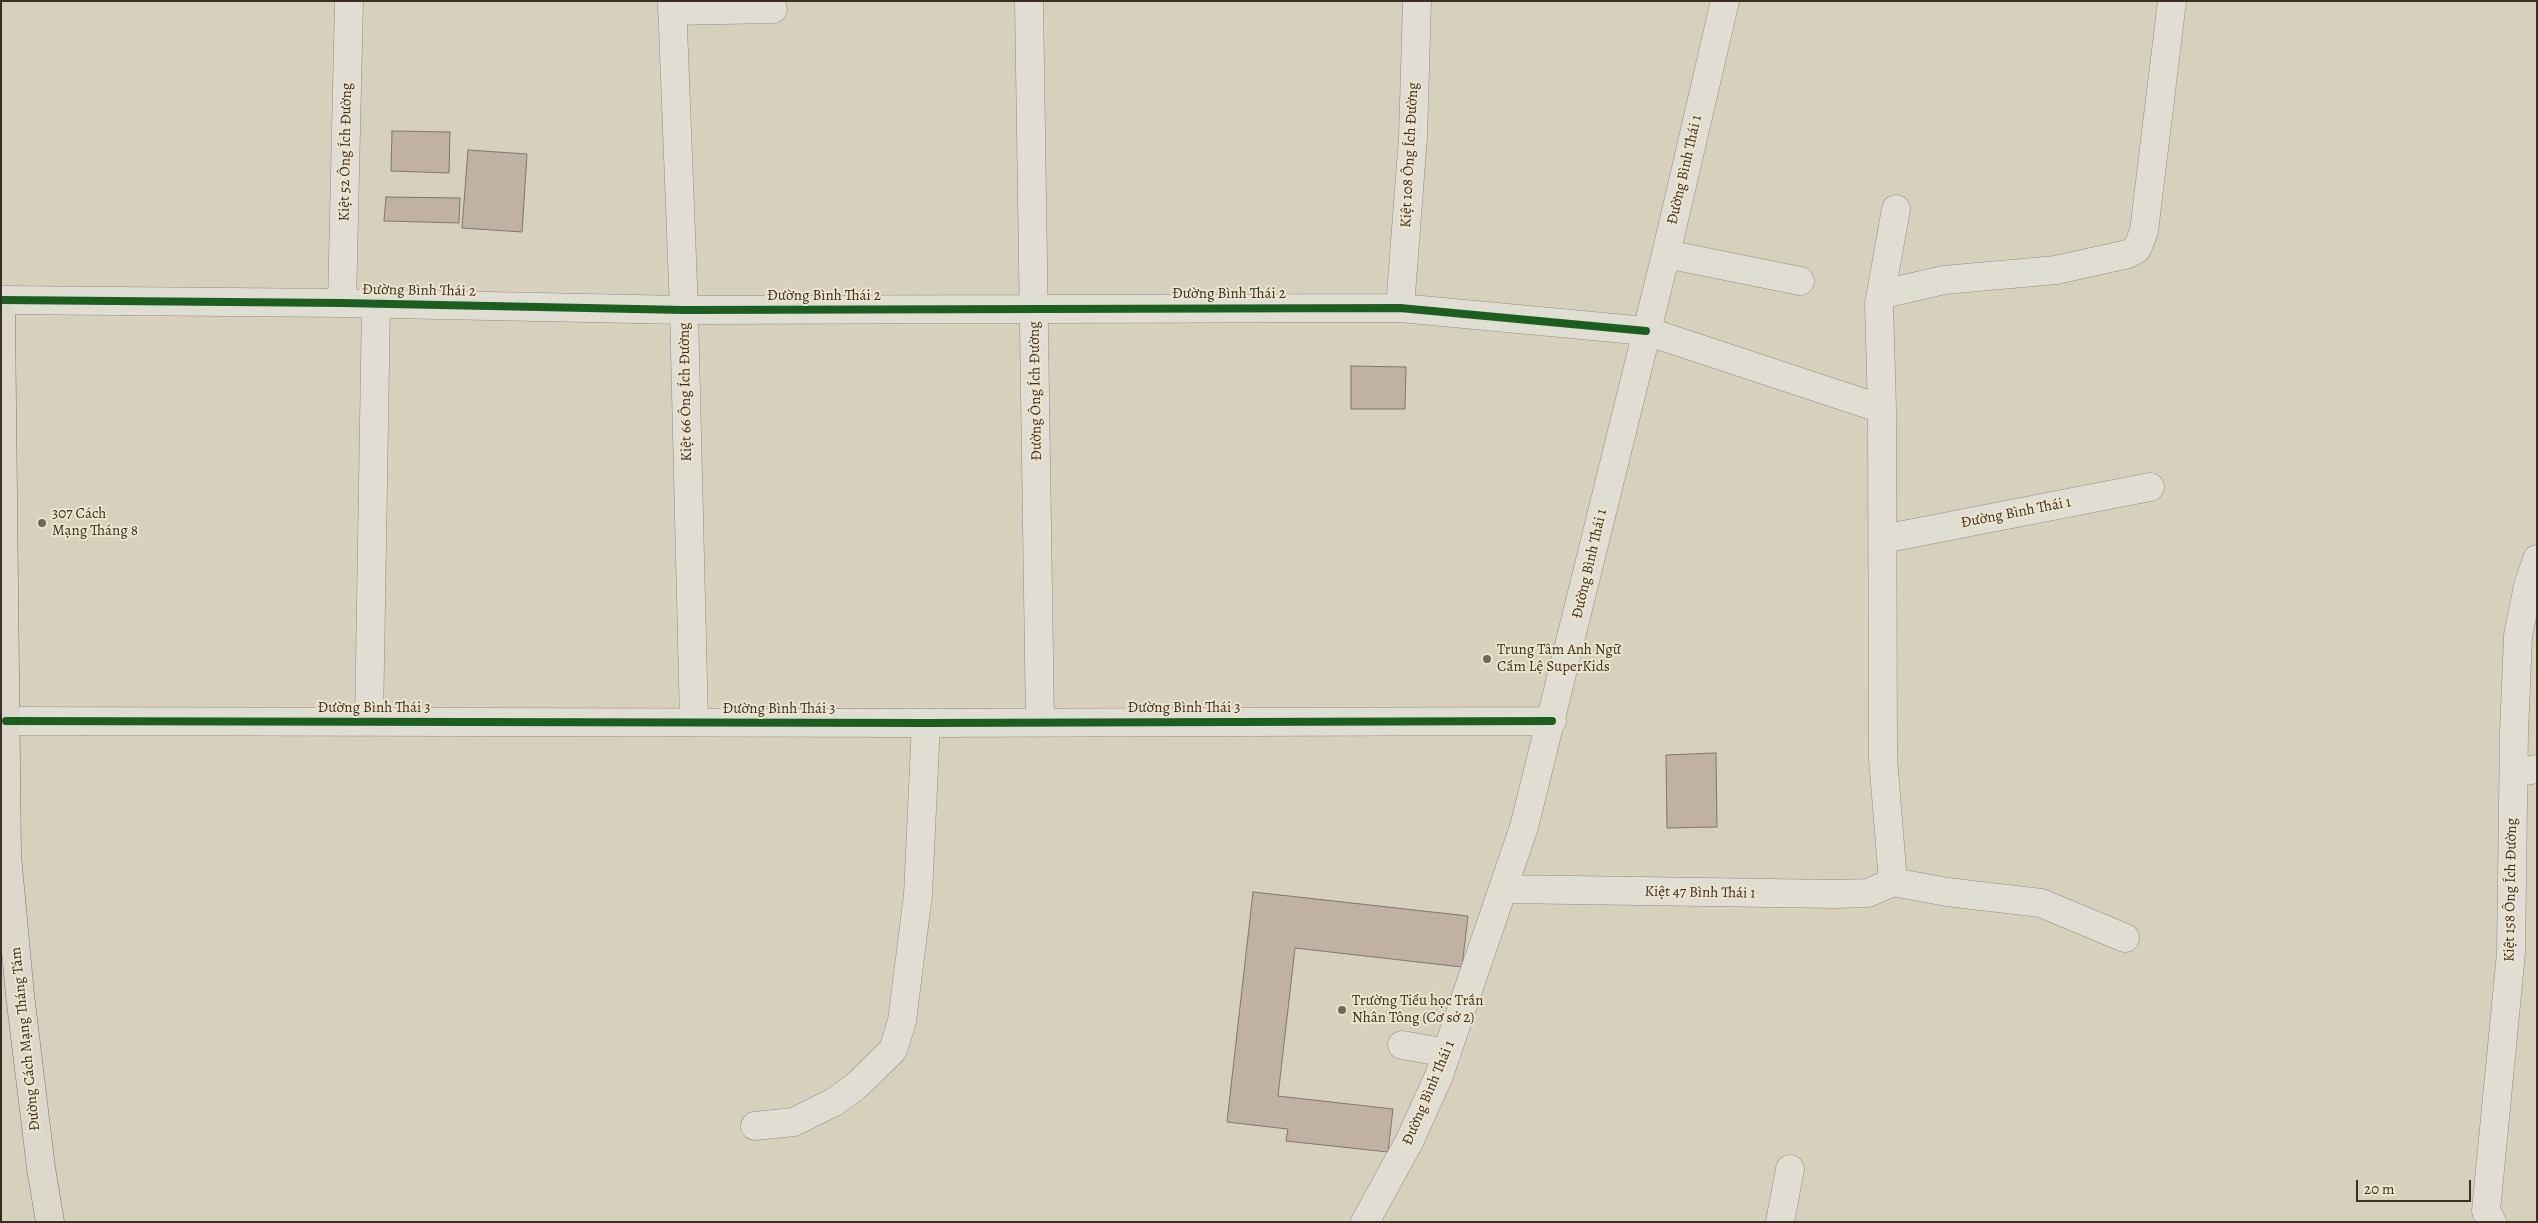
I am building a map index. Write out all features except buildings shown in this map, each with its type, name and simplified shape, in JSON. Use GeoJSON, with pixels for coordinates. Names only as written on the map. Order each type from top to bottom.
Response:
{"type":"FeatureCollection","features":[{"type":"Feature","properties":{"kind":"highway","name":"Đường Cách Mạng Tháng Tám"},"geometry":{"type":"LineString","coordinates":[[1,315],[7,855],[20,995],[41,1168],[50,1222]]}},
{"type":"Feature","properties":{"kind":"street","name":"Kiệt 52 Ông Ích Đường"},"geometry":{"type":"LineString","coordinates":[[342,303],[349,1]]}},
{"type":"Feature","properties":{"kind":"street","name":"Đường Ông Ích Đường"},"geometry":{"type":"LineString","coordinates":[[1029,1],[1040,722]]}},
{"type":"Feature","properties":{"kind":"street","name":"Kiệt 108 Ông Ích Đường"},"geometry":{"type":"LineString","coordinates":[[1400,308],[1413,137],[1417,1]]}},
{"type":"Feature","properties":{"kind":"street","name":"Đường Bình Thái 1"},"geometry":{"type":"LineString","coordinates":[[1365,1222],[1409,1142],[1447,1053],[1505,889],[1524,827],[1552,721],[1666,254],[1725,1]]}},
{"type":"Feature","properties":{"kind":"street"},"geometry":{"type":"LineString","coordinates":[[1883,294],[1944,280],[2056,270],[2128,254],[2136,249],[2142,240],[2172,1]]}},
{"type":"Feature","properties":{"kind":"street"},"geometry":{"type":"LineString","coordinates":[[672,6],[773,10]]}},
{"type":"Feature","properties":{"kind":"street","name":"Kiệt 66 Ông Ích Đường"},"geometry":{"type":"LineString","coordinates":[[672,6],[684,310],[694,722]]}},
{"type":"Feature","properties":{"kind":"street"},"geometry":{"type":"LineString","coordinates":[[1896,209],[1883,294],[1879,304],[1882,409],[1883,758],[1893,882],[1947,892],[2042,903],[2126,938]]}},
{"type":"Feature","properties":{"kind":"street"},"geometry":{"type":"LineString","coordinates":[[1666,254],[1800,282]]}},
{"type":"Feature","properties":{"kind":"street","name":"Đường Bình Thái 2"},"geometry":{"type":"LineString","coordinates":[[1,300],[342,303],[684,310],[1400,308],[1646,331],[1882,409]]}},
{"type":"Feature","properties":{"kind":"street"},"geometry":{"type":"LineString","coordinates":[[369,722],[376,304]]}},
{"type":"Feature","properties":{"kind":"street","name":"Đường Bình Thái 1"},"geometry":{"type":"LineString","coordinates":[[1883,539],[2150,487]]}},
{"type":"Feature","properties":{"kind":"street","name":"Kiệt 158 Ông Ích Đường"},"geometry":{"type":"LineString","coordinates":[[2492,1222],[2486,1211],[2511,953],[2525,771],[2518,636],[2528,586],[2537,559]]}},
{"type":"Feature","properties":{"kind":"street","name":"Đường Bình Thái 3"},"geometry":{"type":"LineString","coordinates":[[6,721],[926,723],[1552,721]]}},
{"type":"Feature","properties":{"kind":"street"},"geometry":{"type":"LineString","coordinates":[[755,1126],[794,1122],[834,1102],[855,1087],[893,1050],[902,1021],[918,895],[926,723]]}},
{"type":"Feature","properties":{"kind":"street","name":"Kiệt 47 Bình Thái 1"},"geometry":{"type":"LineString","coordinates":[[1505,889],[1836,894],[1868,893],[1893,882]]}},
{"type":"Feature","properties":{"kind":"street"},"geometry":{"type":"LineString","coordinates":[[1402,1045],[1447,1053]]}},
{"type":"Feature","properties":{"kind":"street"},"geometry":{"type":"LineString","coordinates":[[1780,1222],[1790,1169]]}},
{"type":"Feature","properties":{"kind":"cycle path"},"geometry":{"type":"LineString","coordinates":[[1,300],[342,303],[684,310],[1400,308],[1646,331]]}},
{"type":"Feature","properties":{"kind":"cycle path"},"geometry":{"type":"LineString","coordinates":[[6,721],[926,723],[1552,721]]}},
{"type":"Feature","properties":{"kind":"place","name":"307 Cách Mạng Tháng 8"},"geometry":{"type":"Point","coordinates":[42,523]}},
{"type":"Feature","properties":{"kind":"place","name":"Trung Tâm Anh Ngữ Cẩm Lệ SuperKids"},"geometry":{"type":"Point","coordinates":[1487,659]}},
{"type":"Feature","properties":{"kind":"place","name":"Trường Tiểu học Trần Nhân Tông (Cơ sở 2)"},"geometry":{"type":"Point","coordinates":[1342,1010]}}]}
